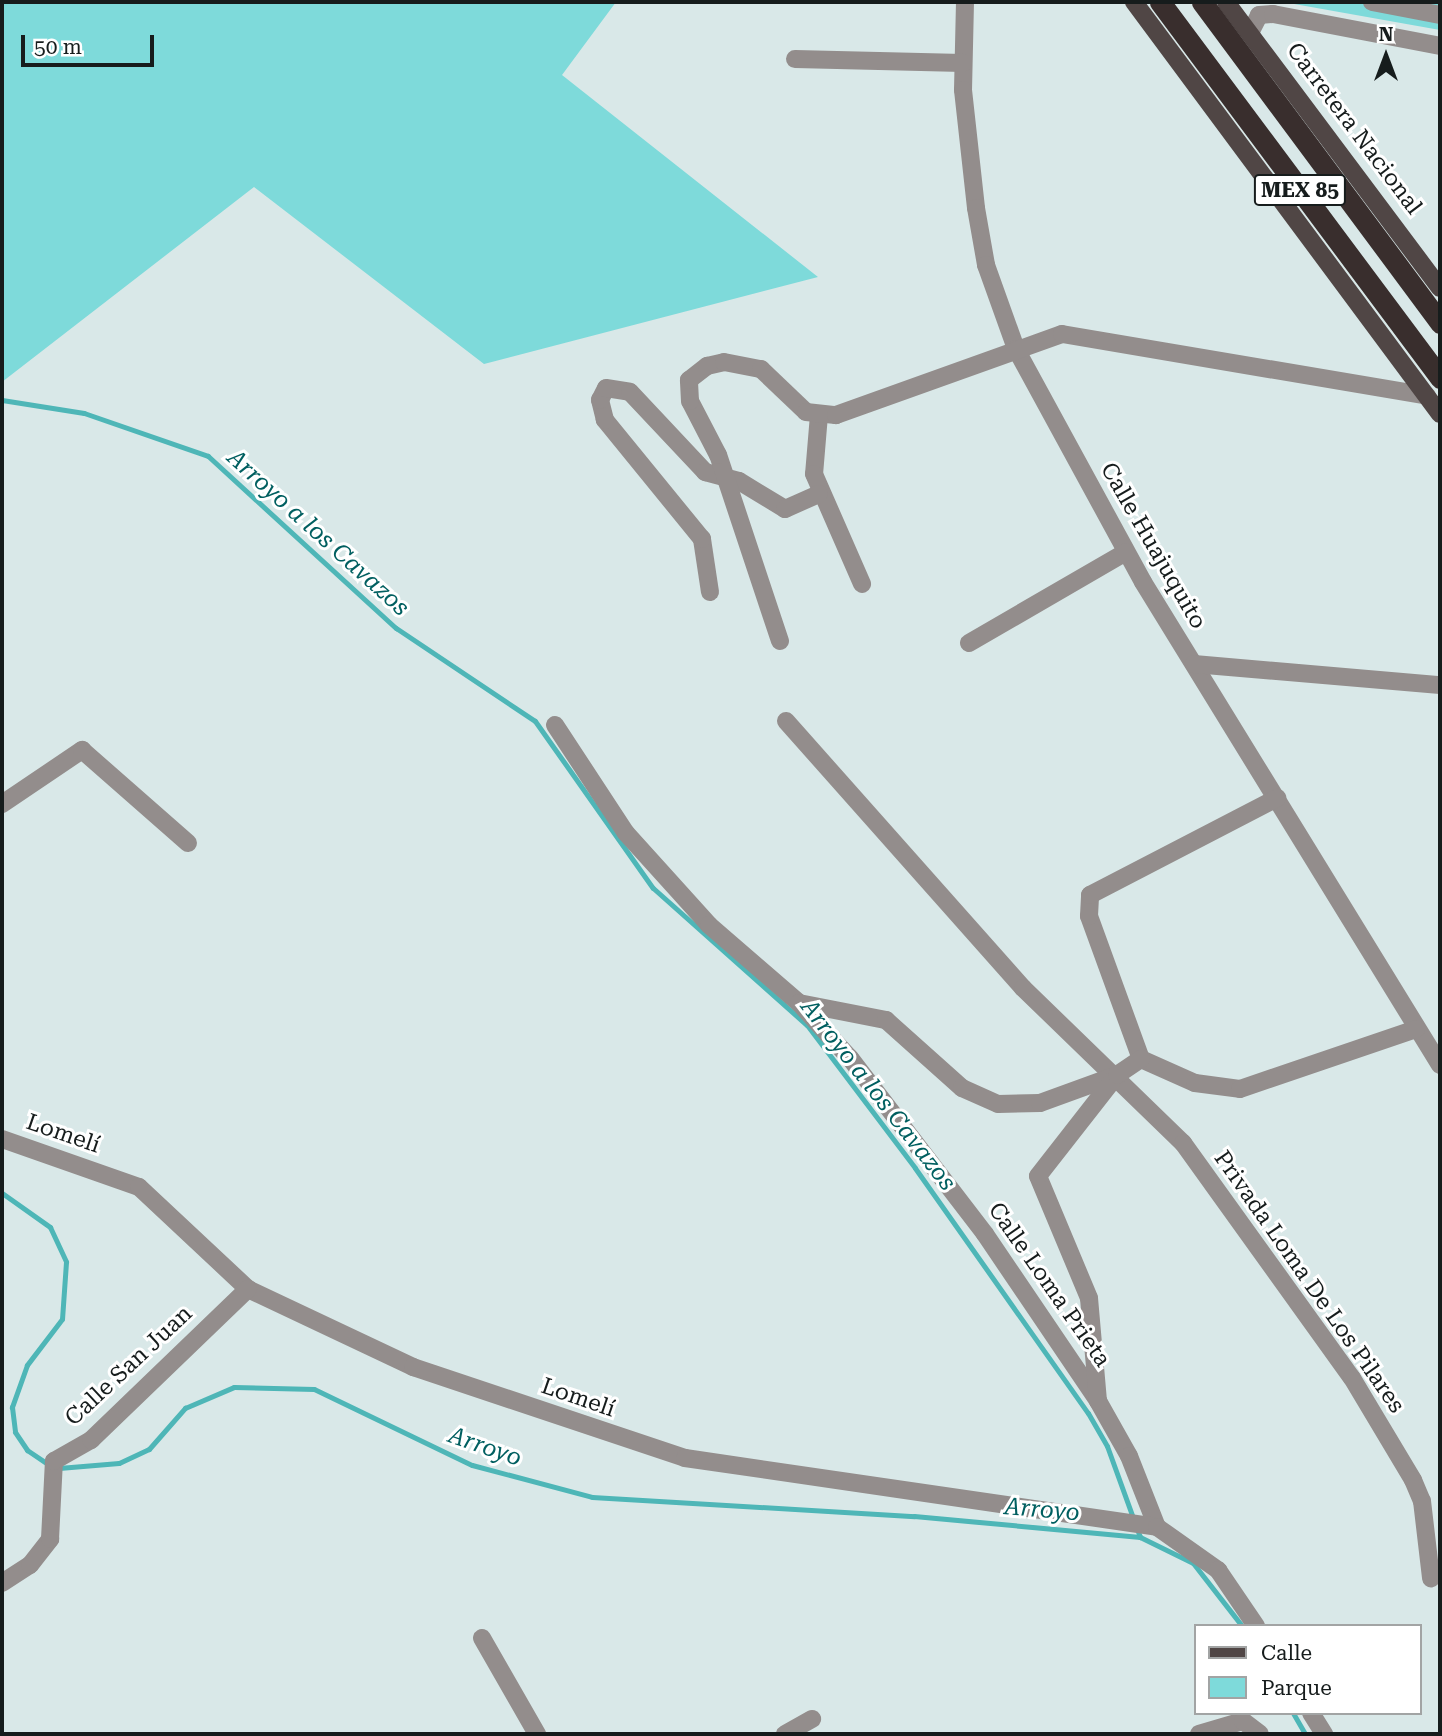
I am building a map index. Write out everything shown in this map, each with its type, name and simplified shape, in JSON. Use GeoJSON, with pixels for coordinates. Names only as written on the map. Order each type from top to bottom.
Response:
{"type":"FeatureCollection","features":[{"type":"Feature","properties":{"kind":"highway","name":"MEX 85"},"geometry":{"type":"LineString","coordinates":[[1160,2],[1440,378]]}},
{"type":"Feature","properties":{"kind":"highway","name":"Carretera Nacional"},"geometry":{"type":"LineString","coordinates":[[1202,2],[1440,323]]}},
{"type":"Feature","properties":{"kind":"main road","name":"MEX 85"},"geometry":{"type":"LineString","coordinates":[[1134,2],[1440,414]]}},
{"type":"Feature","properties":{"kind":"main road","name":"Carretera Nacional"},"geometry":{"type":"LineString","coordinates":[[1226,2],[1440,288]]}},
{"type":"Feature","properties":{"kind":"street","name":"Calle Huajuquito"},"geometry":{"type":"LineString","coordinates":[[965,2],[963,63],[976,208],[986,265],[1016,349],[1126,552],[1440,1065]]}},
{"type":"Feature","properties":{"kind":"street"},"geometry":{"type":"LineString","coordinates":[[1372,2],[1440,15]]}},
{"type":"Feature","properties":{"kind":"street"},"geometry":{"type":"LineString","coordinates":[[1250,33],[1259,15],[1273,14],[1440,46]]}},
{"type":"Feature","properties":{"kind":"street"},"geometry":{"type":"LineString","coordinates":[[795,59],[963,63]]}},
{"type":"Feature","properties":{"kind":"street"},"geometry":{"type":"LineString","coordinates":[[780,641],[725,480],[690,401],[694,373],[724,362],[761,369],[806,412],[819,415],[871,406],[1016,349],[1062,334],[1427,396]]}},
{"type":"Feature","properties":{"kind":"street"},"geometry":{"type":"LineString","coordinates":[[710,592],[702,539],[606,420],[602,393],[613,386],[630,392],[696,466],[785,509],[819,494]]}},
{"type":"Feature","properties":{"kind":"street"},"geometry":{"type":"LineString","coordinates":[[819,415],[813,452],[819,494],[862,584]]}},
{"type":"Feature","properties":{"kind":"street"},"geometry":{"type":"LineString","coordinates":[[969,643],[1126,552]]}},
{"type":"Feature","properties":{"kind":"street"},"geometry":{"type":"LineString","coordinates":[[1194,664],[1440,685]]}},
{"type":"Feature","properties":{"kind":"street","name":"Privada Loma De Los Pilares"},"geometry":{"type":"LineString","coordinates":[[786,721],[1023,988],[1117,1075],[1183,1143],[1372,1410],[1422,1501],[1431,1578]]}},
{"type":"Feature","properties":{"kind":"street","name":"Calle Loma Prieta"},"geometry":{"type":"LineString","coordinates":[[555,725],[664,877],[799,1003],[850,1058],[985,1234],[1098,1401],[1129,1455],[1157,1527]]}},
{"type":"Feature","properties":{"kind":"street"},"geometry":{"type":"LineString","coordinates":[[2,804],[82,750],[188,843]]}},
{"type":"Feature","properties":{"kind":"street"},"geometry":{"type":"LineString","coordinates":[[1277,798],[1090,895],[1089,916],[1141,1059],[1195,1083],[1240,1090],[1416,1029]]}},
{"type":"Feature","properties":{"kind":"street"},"geometry":{"type":"LineString","coordinates":[[799,1003],[886,1020],[962,1088],[998,1104],[1040,1103],[1117,1075],[1141,1059]]}},
{"type":"Feature","properties":{"kind":"street"},"geometry":{"type":"LineString","coordinates":[[1098,1401],[1089,1298],[1038,1176],[1058,1143],[1117,1075]]}},
{"type":"Feature","properties":{"kind":"street","name":"Lomelí"},"geometry":{"type":"LineString","coordinates":[[2,1139],[157,1198],[247,1289],[413,1367],[685,1458],[1157,1527],[1197,1550],[1254,1624]]}},
{"type":"Feature","properties":{"kind":"street","name":"Calle San Juan"},"geometry":{"type":"LineString","coordinates":[[2,1583],[30,1565],[50,1539],[53,1465],[91,1440],[247,1289]]}},
{"type":"Feature","properties":{"kind":"street"},"geometry":{"type":"LineString","coordinates":[[482,1638],[537,1734]]}},
{"type":"Feature","properties":{"kind":"street"},"geometry":{"type":"LineString","coordinates":[[1312,1715],[1324,1734]]}},
{"type":"Feature","properties":{"kind":"street"},"geometry":{"type":"LineString","coordinates":[[785,1734],[812,1719]]}},
{"type":"Feature","properties":{"kind":"street"},"geometry":{"type":"LineString","coordinates":[[1199,1734],[1243,1721],[1260,1734]]}},
{"type":"Feature","properties":{"kind":"green space"},"geometry":{"type":"Polygon","coordinates":[[[2,2],[616,2],[562,75],[818,277],[484,364],[254,187],[2,382],[2,2]]]}},
{"type":"Feature","properties":{"kind":"green space"},"geometry":{"type":"Polygon","coordinates":[[[1283,2],[1440,2],[1440,30],[1283,2]]]}},
{"type":"Feature","properties":{"kind":"waterway","name":"Arroyo a los Cavazos"},"geometry":{"type":"LineString","coordinates":[[2,400],[84,413],[208,456],[396,628],[535,721],[653,888],[807,1025],[915,1168],[1088,1413],[1107,1446],[1140,1537]]}},
{"type":"Feature","properties":{"kind":"waterway","name":"Arroyo"},"geometry":{"type":"LineString","coordinates":[[2,1193],[50,1227],[66,1262],[62,1319],[27,1365],[12,1407],[15,1432],[27,1450],[49,1465]]}},
{"type":"Feature","properties":{"kind":"waterway","name":"Arroyo"},"geometry":{"type":"LineString","coordinates":[[59,1468],[119,1463],[149,1449],[185,1408],[234,1387],[314,1389],[472,1465],[592,1497],[914,1516],[1140,1537],[1193,1563],[1240,1624]]}},
{"type":"Feature","properties":{"kind":"waterway","name":"Arroyo"},"geometry":{"type":"LineString","coordinates":[[1294,1715],[1305,1734]]}}]}
